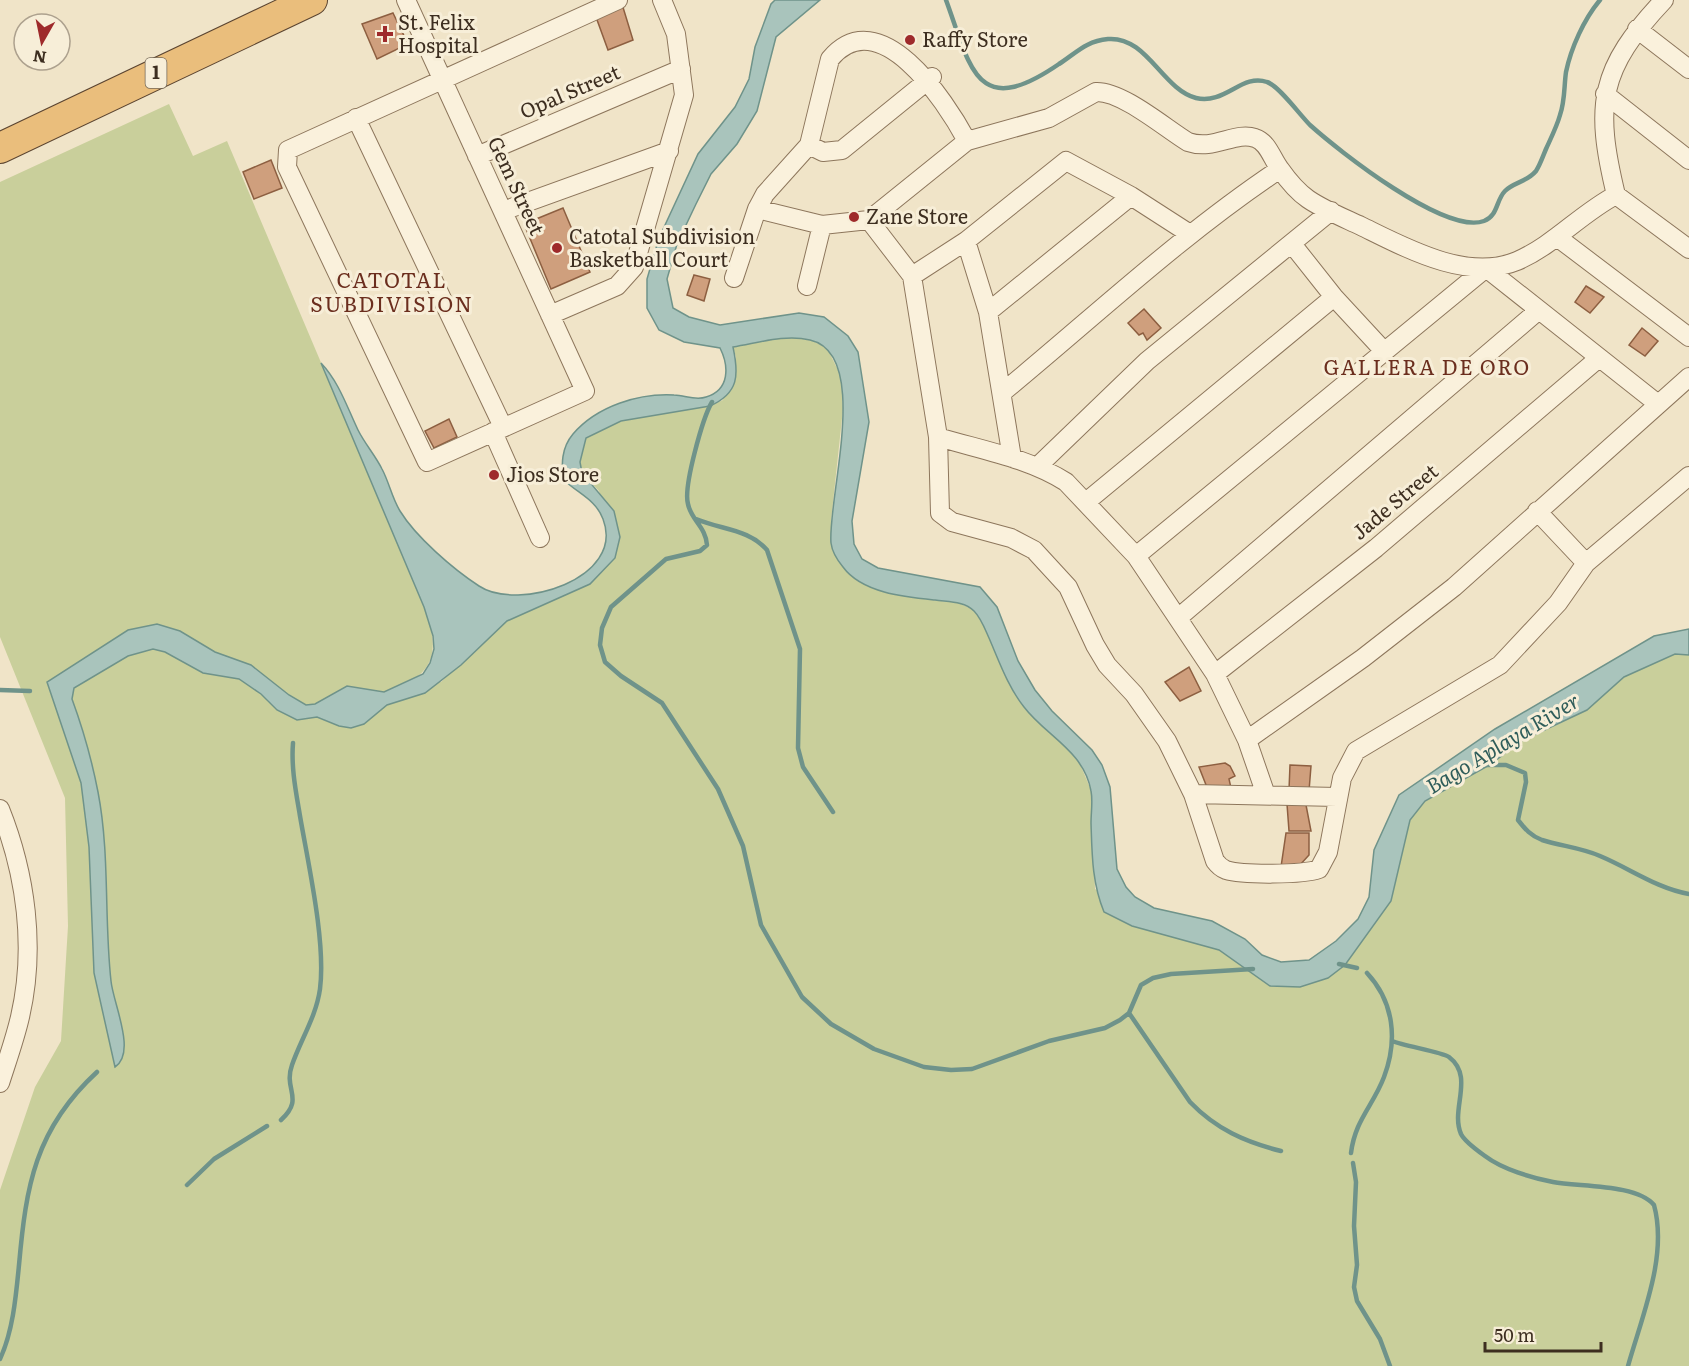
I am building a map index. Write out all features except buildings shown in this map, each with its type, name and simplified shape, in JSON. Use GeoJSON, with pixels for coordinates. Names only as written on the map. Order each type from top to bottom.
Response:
{"type":"FeatureCollection","features":[{"type":"Feature","properties":{"kind":"highway","name":"1"},"geometry":{"type":"LineString","coordinates":[[0,148],[312,0]]}},
{"type":"Feature","properties":{"kind":"street","name":"Gem Street"},"geometry":{"type":"LineString","coordinates":[[406,0],[585,391],[498,430]]}},
{"type":"Feature","properties":{"kind":"street"},"geometry":{"type":"LineString","coordinates":[[498,430],[427,462],[287,167],[286,154],[293,146],[618,0]]}},
{"type":"Feature","properties":{"kind":"street"},"geometry":{"type":"LineString","coordinates":[[550,315],[617,286],[634,267],[684,95],[676,34],[662,0]]}},
{"type":"Feature","properties":{"kind":"street"},"geometry":{"type":"LineString","coordinates":[[1664,0],[1637,29],[1621,51],[1605,94],[1605,147],[1616,195],[1689,249]]}},
{"type":"Feature","properties":{"kind":"street"},"geometry":{"type":"LineString","coordinates":[[734,279],[757,209],[774,183],[808,145],[826,71],[835,48],[860,27],[881,26],[912,48],[932,77],[968,141]]}},
{"type":"Feature","properties":{"kind":"street"},"geometry":{"type":"LineString","coordinates":[[1637,29],[1689,69]]}},
{"type":"Feature","properties":{"kind":"street","name":"Opal Street"},"geometry":{"type":"LineString","coordinates":[[477,156],[681,69]]}},
{"type":"Feature","properties":{"kind":"street"},"geometry":{"type":"LineString","coordinates":[[808,145],[824,152],[842,150],[932,77]]}},
{"type":"Feature","properties":{"kind":"street"},"geometry":{"type":"LineString","coordinates":[[757,209],[822,225],[869,220],[968,141],[1049,118],[1096,92],[1103,92],[1118,98],[1188,142],[1199,146],[1244,137],[1256,138],[1307,198],[1331,212],[1430,257],[1486,268],[1519,260],[1557,237],[1578,218],[1616,195]]}},
{"type":"Feature","properties":{"kind":"street"},"geometry":{"type":"LineString","coordinates":[[1605,94],[1689,160]]}},
{"type":"Feature","properties":{"kind":"street"},"geometry":{"type":"LineString","coordinates":[[356,118],[498,430],[540,538]]}},
{"type":"Feature","properties":{"kind":"street"},"geometry":{"type":"LineString","coordinates":[[503,212],[669,151]]}},
{"type":"Feature","properties":{"kind":"street"},"geometry":{"type":"LineString","coordinates":[[912,276],[966,241],[1066,161],[1131,196],[1190,234]]}},
{"type":"Feature","properties":{"kind":"street"},"geometry":{"type":"LineString","coordinates":[[1003,392],[1190,234],[1230,202],[1280,169]]}},
{"type":"Feature","properties":{"kind":"street"},"geometry":{"type":"LineString","coordinates":[[988,312],[1131,196]]}},
{"type":"Feature","properties":{"kind":"street"},"geometry":{"type":"LineString","coordinates":[[1036,467],[1147,361],[1331,212]]}},
{"type":"Feature","properties":{"kind":"street"},"geometry":{"type":"LineString","coordinates":[[869,220],[912,276],[938,437],[940,513],[959,525],[1011,538],[1034,550],[1068,587],[1107,665],[1156,722],[1193,794],[1212,855],[1220,867],[1234,871],[1297,873],[1318,869],[1325,862],[1338,797],[1347,765],[1356,751],[1500,665],[1558,603],[1586,563],[1689,476]]}},
{"type":"Feature","properties":{"kind":"street"},"geometry":{"type":"LineString","coordinates":[[807,286],[822,225]]}},
{"type":"Feature","properties":{"kind":"street"},"geometry":{"type":"LineString","coordinates":[[1557,237],[1689,337]]}},
{"type":"Feature","properties":{"kind":"street"},"geometry":{"type":"LineString","coordinates":[[966,241],[988,312],[1003,392],[1012,458]]}},
{"type":"Feature","properties":{"kind":"street"},"geometry":{"type":"LineString","coordinates":[[1292,244],[1334,297],[1383,350]]}},
{"type":"Feature","properties":{"kind":"street"},"geometry":{"type":"LineString","coordinates":[[1486,268],[1658,404]]}},
{"type":"Feature","properties":{"kind":"street"},"geometry":{"type":"LineString","coordinates":[[1136,556],[1383,350],[1486,268]]}},
{"type":"Feature","properties":{"kind":"street"},"geometry":{"type":"LineString","coordinates":[[1086,502],[1334,297]]}},
{"type":"Feature","properties":{"kind":"street"},"geometry":{"type":"LineString","coordinates":[[1178,618],[1539,310]]}},
{"type":"Feature","properties":{"kind":"street","name":"Jade Street"},"geometry":{"type":"LineString","coordinates":[[1215,674],[1376,548],[1599,358]]}},
{"type":"Feature","properties":{"kind":"street"},"geometry":{"type":"LineString","coordinates":[[1247,740],[1363,658],[1454,587],[1689,377]]}},
{"type":"Feature","properties":{"kind":"street"},"geometry":{"type":"LineString","coordinates":[[938,437],[1012,458],[1066,482],[1136,556],[1215,674],[1247,740],[1266,795]]}},
{"type":"Feature","properties":{"kind":"street"},"geometry":{"type":"LineString","coordinates":[[1537,511],[1586,563]]}},
{"type":"Feature","properties":{"kind":"street"},"geometry":{"type":"LineString","coordinates":[[1193,794],[1338,797]]}},
{"type":"Feature","properties":{"kind":"street"},"geometry":{"type":"LineString","coordinates":[[0,809],[18,863],[27,933],[27,975],[20,1018],[0,1083]]}},
{"type":"Feature","properties":{"kind":"green space"},"geometry":{"type":"Polygon","coordinates":[[[169,104],[193,156],[227,141],[412,577],[428,619],[433,647],[430,659],[423,671],[411,681],[441,682],[507,621],[590,584],[615,558],[599,491],[582,473],[580,462],[586,438],[621,421],[710,406],[723,400],[736,357],[733,347],[787,337],[811,340],[827,348],[841,376],[843,409],[831,521],[875,589],[924,599],[959,603],[973,610],[982,622],[1013,690],[1025,709],[1059,739],[1080,764],[1091,790],[1095,889],[1178,937],[1219,950],[1247,969],[1300,987],[1391,901],[1410,820],[1425,801],[1491,764],[1521,741],[1587,710],[1624,677],[1675,654],[1689,655],[1689,1366],[0,1366],[0,1190],[35,1087],[61,1041],[68,926],[65,798],[0,637],[0,182],[169,104]]]}},
{"type":"Feature","properties":{"kind":"water","name":"Bago Aplaya River"},"geometry":{"type":"Polygon","coordinates":[[[775,0],[820,0],[776,37],[757,111],[737,144],[711,174],[696,204],[677,244],[667,279],[673,308],[689,317],[720,325],[799,313],[824,317],[848,336],[858,352],[869,422],[852,521],[854,544],[862,559],[878,568],[980,587],[997,607],[1018,661],[1035,690],[1052,711],[1092,750],[1102,765],[1110,787],[1117,869],[1126,887],[1135,897],[1154,908],[1212,921],[1245,939],[1262,955],[1281,962],[1309,960],[1336,941],[1358,919],[1369,897],[1374,850],[1399,795],[1495,729],[1654,636],[1689,629],[1689,655],[1675,654],[1624,677],[1587,710],[1521,741],[1491,764],[1425,801],[1410,820],[1391,901],[1345,965],[1328,978],[1300,987],[1270,986],[1219,950],[1132,926],[1104,912],[1093,868],[1092,795],[1087,777],[1073,754],[1033,717],[1018,699],[981,620],[970,608],[961,604],[898,595],[861,583],[851,576],[836,556],[831,543],[831,522],[839,463],[843,399],[839,371],[829,351],[810,340],[801,338],[772,340],[733,347],[736,366],[735,382],[732,389],[720,401],[710,406],[621,421],[586,438],[580,462],[582,473],[614,511],[620,537],[615,558],[590,584],[507,621],[461,665],[425,693],[387,705],[364,724],[351,728],[317,717],[297,720],[277,710],[261,694],[239,679],[203,673],[165,652],[153,649],[128,656],[74,688],[72,699],[90,757],[102,815],[111,981],[124,1039],[124,1051],[115,1067],[94,973],[89,847],[81,783],[47,682],[128,630],[157,624],[180,631],[215,652],[251,665],[289,695],[306,705],[315,704],[347,686],[384,692],[423,674],[430,663],[434,649],[433,636],[424,607],[321,363],[338,386],[358,430],[387,479],[400,511],[425,542],[458,571],[479,586],[496,593],[518,595],[541,592],[564,585],[584,573],[599,558],[606,540],[600,512],[592,502],[565,481],[563,456],[569,439],[594,416],[619,403],[661,395],[702,398],[720,389],[725,377],[725,362],[720,348],[684,342],[659,330],[647,308],[647,279],[659,238],[698,154],[735,107],[749,79],[755,47],[771,4],[775,0]]]}},
{"type":"Feature","properties":{"kind":"waterway"},"geometry":{"type":"LineString","coordinates":[[946,0],[971,65],[981,79],[993,87],[1010,88],[1031,80],[1093,42],[1108,39],[1122,40],[1144,54],[1173,85],[1196,98],[1216,97],[1258,80],[1272,84],[1310,125],[1393,188],[1444,216],[1467,222],[1489,219],[1505,191],[1529,178],[1537,169],[1562,110],[1566,72],[1575,44],[1600,0]]}},
{"type":"Feature","properties":{"kind":"waterway"},"geometry":{"type":"LineString","coordinates":[[712,402],[695,452],[687,495],[690,510],[704,533],[707,545],[700,551],[666,559],[611,607],[602,628],[600,645],[605,662],[621,676],[662,703],[718,789],[743,846],[761,925],[802,997],[831,1024],[874,1049],[924,1067],[951,1070],[972,1069],[1049,1041],[1105,1028],[1129,1013],[1141,985],[1153,978],[1171,974],[1253,969]]}},
{"type":"Feature","properties":{"kind":"waterway"},"geometry":{"type":"LineString","coordinates":[[696,519],[743,534],[760,543],[767,550],[800,649],[798,748],[803,767],[833,812]]}},
{"type":"Feature","properties":{"kind":"waterway"},"geometry":{"type":"LineString","coordinates":[[0,690],[30,691]]}},
{"type":"Feature","properties":{"kind":"waterway"},"geometry":{"type":"LineString","coordinates":[[281,1120],[292,1106],[290,1074],[318,999],[321,970],[321,949],[315,903],[294,780],[293,743]]}},
{"type":"Feature","properties":{"kind":"waterway","name":"Bago Aplaya River"},"geometry":{"type":"LineString","coordinates":[[1485,765],[1506,765],[1525,773],[1526,782],[1518,820],[1535,836],[1542,840],[1593,853],[1655,883],[1689,894]]}},
{"type":"Feature","properties":{"kind":"waterway"},"geometry":{"type":"LineString","coordinates":[[1339,964],[1357,968]]}},
{"type":"Feature","properties":{"kind":"waterway"},"geometry":{"type":"LineString","coordinates":[[1351,1153],[1356,1131],[1384,1077],[1391,1049],[1392,1035],[1388,1009],[1383,996],[1367,973]]}},
{"type":"Feature","properties":{"kind":"waterway"},"geometry":{"type":"LineString","coordinates":[[1129,1013],[1190,1102],[1210,1120],[1232,1133],[1281,1151]]}},
{"type":"Feature","properties":{"kind":"waterway"},"geometry":{"type":"LineString","coordinates":[[1392,1041],[1445,1055],[1457,1065],[1461,1084],[1458,1114],[1461,1134],[1465,1140],[1492,1161],[1545,1180],[1635,1193],[1654,1205],[1658,1245],[1656,1265],[1628,1366]]}},
{"type":"Feature","properties":{"kind":"waterway"},"geometry":{"type":"LineString","coordinates":[[0,1359],[13,1313],[25,1210],[37,1160],[60,1115],[76,1093],[97,1072]]}},
{"type":"Feature","properties":{"kind":"waterway"},"geometry":{"type":"LineString","coordinates":[[187,1185],[214,1159],[267,1126]]}},
{"type":"Feature","properties":{"kind":"waterway"},"geometry":{"type":"LineString","coordinates":[[1353,1163],[1356,1182],[1354,1226],[1357,1265],[1354,1287],[1357,1301],[1380,1339],[1390,1366]]}},
{"type":"Feature","properties":{"kind":"place","name":"St. Felix Hospital"},"geometry":{"type":"Point","coordinates":[385,34]}},
{"type":"Feature","properties":{"kind":"place","name":"Raffy Store"},"geometry":{"type":"Point","coordinates":[910,40]}},
{"type":"Feature","properties":{"kind":"place","name":"Zane Store"},"geometry":{"type":"Point","coordinates":[854,217]}},
{"type":"Feature","properties":{"kind":"place","name":"Catotal Subdivision Basketball Court"},"geometry":{"type":"Point","coordinates":[557,248]}},
{"type":"Feature","properties":{"kind":"place","name":"Jios Store"},"geometry":{"type":"Point","coordinates":[494,475]}},
{"type":"Feature","properties":{"kind":"district","name":"CATOTAL SUBDIVISION"},"geometry":{"type":"Point","coordinates":[392,293]}},
{"type":"Feature","properties":{"kind":"district","name":"GALLERA DE ORO"},"geometry":{"type":"Point","coordinates":[1427,368]}}]}
